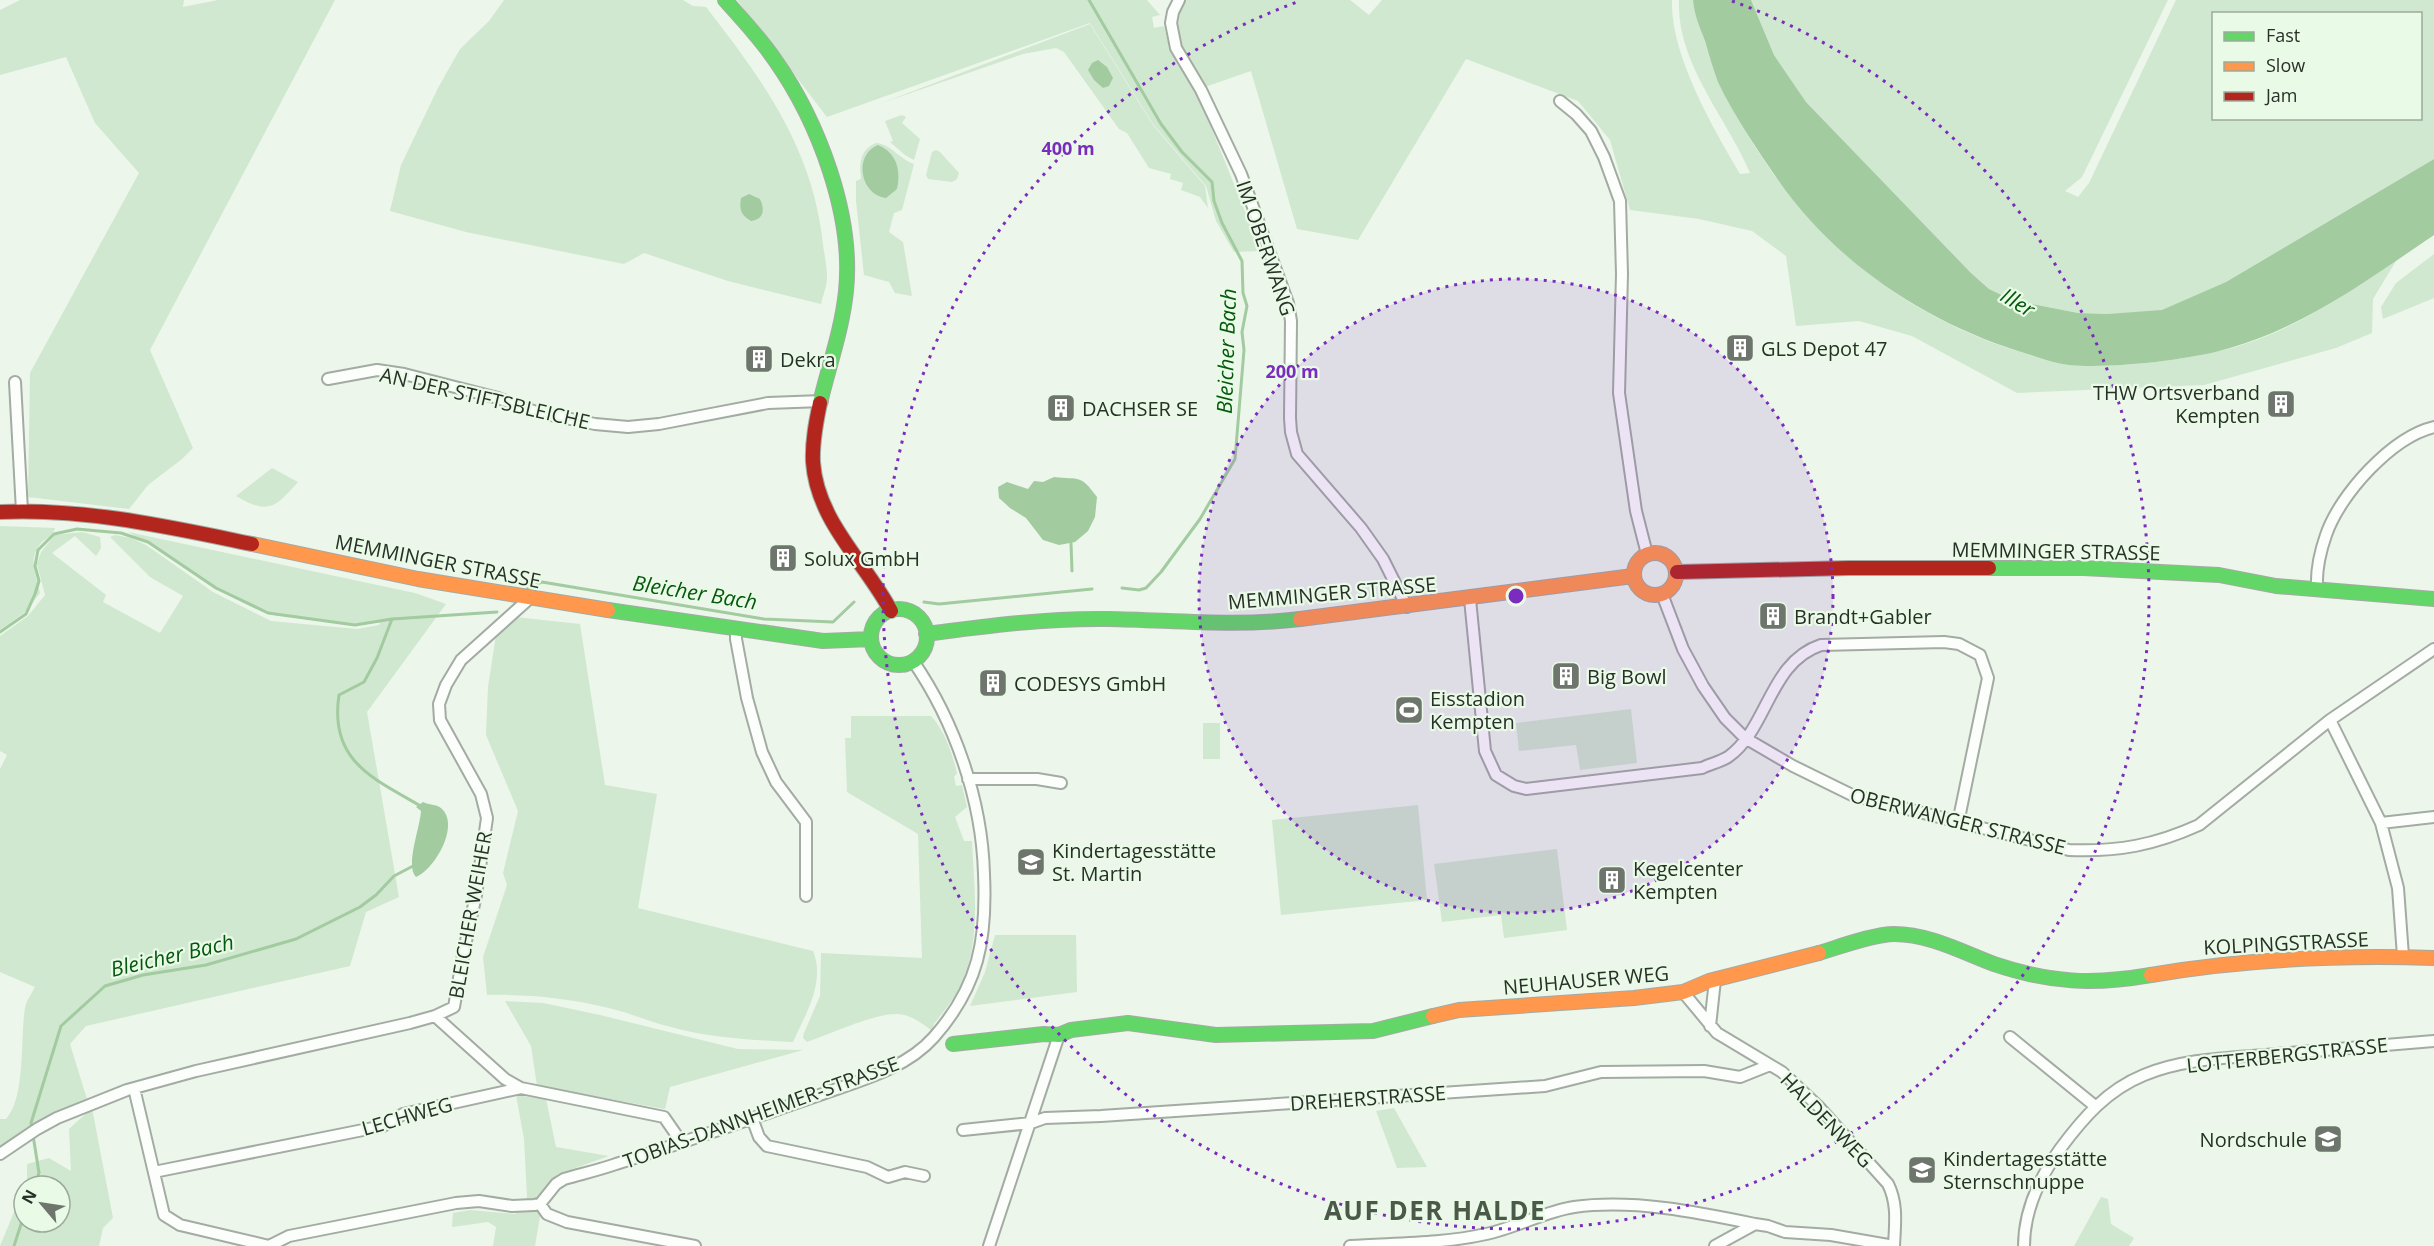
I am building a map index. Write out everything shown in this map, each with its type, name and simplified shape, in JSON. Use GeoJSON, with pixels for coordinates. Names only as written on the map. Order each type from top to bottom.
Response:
{"type":"FeatureCollection","features":[{"type":"Feature","properties":{"kind":"main road"},"geometry":{"type":"LineString","coordinates":[[725,0],[781,70],[816,134],[839,210],[845,238],[846,290],[842,318],[822,401],[815,444],[814,476],[826,515],[867,570],[891,611]]}},
{"type":"Feature","properties":{"kind":"main road","name":"MEMMINGER STRASSE"},"geometry":{"type":"LineString","coordinates":[[0,512],[41,510],[146,522],[418,579],[530,598],[823,641],[871,639]]}},
{"type":"Feature","properties":{"kind":"main road"},"geometry":{"type":"LineString","coordinates":[[1647,554],[1667,556],[1677,572],[1672,585],[1662,594],[1652,594],[1641,590],[1636,585],[1633,576],[1639,561],[1647,554]]}},
{"type":"Feature","properties":{"kind":"main road","name":"MEMMINGER STRASSE"},"geometry":{"type":"LineString","coordinates":[[1677,572],[1850,568],[2082,568],[2219,575],[2276,586],[2434,599]]}},
{"type":"Feature","properties":{"kind":"main road","name":"MEMMINGER STRASSE"},"geometry":{"type":"LineString","coordinates":[[926,634],[1002,624],[1056,620],[1106,619],[1211,623],[1286,621],[1470,599],[1633,576]]}},
{"type":"Feature","properties":{"kind":"main road"},"geometry":{"type":"LineString","coordinates":[[900,610],[918,617],[924,625],[926,634],[924,650],[913,661],[904,665],[886,662],[873,649],[871,639],[876,622],[891,611],[900,610]]}},
{"type":"Feature","properties":{"kind":"main road","name":"NEUHAUSER WEG"},"geometry":{"type":"LineString","coordinates":[[1059,1035],[1071,1030],[1128,1023],[1216,1035],[1345,1033],[1389,1028],[1459,1010],[1635,998],[1683,992],[1715,980],[1891,934],[1927,939],[1999,965],[2061,981],[2093,984],[2141,976]]}},
{"type":"Feature","properties":{"kind":"main road","name":"KOLPINGSTRASSE"},"geometry":{"type":"LineString","coordinates":[[2141,976],[2253,963],[2403,956],[2434,958]]}},
{"type":"Feature","properties":{"kind":"main road"},"geometry":{"type":"LineString","coordinates":[[953,1044],[1044,1034],[1059,1035]]}},
{"type":"Feature","properties":{"kind":"street","name":"IM OBERWANG"},"geometry":{"type":"LineString","coordinates":[[1179,0],[1171,23],[1176,48],[1201,90],[1241,174],[1288,303],[1291,321],[1291,432],[1297,454],[1361,528],[1383,559],[1407,607]]}},
{"type":"Feature","properties":{"kind":"street"},"geometry":{"type":"LineString","coordinates":[[1560,100],[1591,131],[1604,157],[1620,201],[1622,255],[1619,393],[1636,511],[1647,554]]}},
{"type":"Feature","properties":{"kind":"street","name":"AN DER STIFTSBLEICHE"},"geometry":{"type":"LineString","coordinates":[[328,379],[377,370],[405,374],[498,398],[536,412],[595,424],[628,427],[659,424],[768,403],[822,401]]}},
{"type":"Feature","properties":{"kind":"street"},"geometry":{"type":"LineString","coordinates":[[15,382],[22,511]]}},
{"type":"Feature","properties":{"kind":"street"},"geometry":{"type":"LineString","coordinates":[[2317,590],[2316,575],[2326,534],[2353,489],[2395,447],[2423,430],[2434,427]]}},
{"type":"Feature","properties":{"kind":"street","name":"OBERWANGER STRASSE"},"geometry":{"type":"LineString","coordinates":[[1662,594],[1683,649],[1703,686],[1725,718],[1745,738],[1804,772],[1852,795],[2069,850],[2093,851],[2151,844],[2177,835],[2213,816],[2330,720],[2434,649]]}},
{"type":"Feature","properties":{"kind":"street","name":"BLEICHER WEIHER"},"geometry":{"type":"LineString","coordinates":[[435,1016],[454,1007],[462,955],[476,895],[487,818],[481,794],[440,720],[439,704],[446,685],[461,660],[530,598]]}},
{"type":"Feature","properties":{"kind":"street"},"geometry":{"type":"LineString","coordinates":[[1470,599],[1485,751],[1496,775],[1505,782],[1526,789],[1702,768],[1727,757],[1745,738],[1786,670],[1809,649],[1821,645],[1944,642],[1959,644],[1980,655],[1988,678],[1958,823]]}},
{"type":"Feature","properties":{"kind":"street"},"geometry":{"type":"LineString","coordinates":[[736,629],[747,698],[762,752],[777,782],[806,822],[806,896]]}},
{"type":"Feature","properties":{"kind":"street","name":"TOBIAS-DANNHEIMER-STRASSE"},"geometry":{"type":"LineString","coordinates":[[540,1204],[556,1184],[564,1179],[682,1143],[898,1066],[933,1039],[956,1007],[978,962],[984,932],[985,899],[981,835],[978,813],[968,779],[936,699],[913,661]]}},
{"type":"Feature","properties":{"kind":"street"},"geometry":{"type":"LineString","coordinates":[[2330,720],[2381,823],[2398,888],[2403,956]]}},
{"type":"Feature","properties":{"kind":"street"},"geometry":{"type":"LineString","coordinates":[[968,779],[1037,779],[1061,783]]}},
{"type":"Feature","properties":{"kind":"street"},"geometry":{"type":"LineString","coordinates":[[2381,823],[2434,817]]}},
{"type":"Feature","properties":{"kind":"street"},"geometry":{"type":"LineString","coordinates":[[1710,1026],[1715,980]]}},
{"type":"Feature","properties":{"kind":"street","name":"HALDENWEG"},"geometry":{"type":"LineString","coordinates":[[1683,992],[1717,1033],[1782,1072],[1818,1106],[1888,1184],[1894,1196],[1896,1211],[1894,1246]]}},
{"type":"Feature","properties":{"kind":"street"},"geometry":{"type":"LineString","coordinates":[[0,1154],[32,1132],[88,1104],[134,1088],[196,1071],[435,1016],[505,1079],[521,1088]]}},
{"type":"Feature","properties":{"kind":"street"},"geometry":{"type":"LineString","coordinates":[[989,1246],[1059,1035]]}},
{"type":"Feature","properties":{"kind":"street"},"geometry":{"type":"LineString","coordinates":[[2010,1037],[2095,1106]]}},
{"type":"Feature","properties":{"kind":"street","name":"LOTTERBERGSTRASSE"},"geometry":{"type":"LineString","coordinates":[[2024,1246],[2029,1209],[2051,1161],[2095,1106],[2143,1075],[2178,1065],[2226,1058],[2434,1041]]}},
{"type":"Feature","properties":{"kind":"street","name":"DREHERSTRASSE"},"geometry":{"type":"LineString","coordinates":[[963,1130],[1031,1123],[1045,1118],[1545,1086],[1601,1072],[1704,1071],[1740,1077],[1770,1065]]}},
{"type":"Feature","properties":{"kind":"street"},"geometry":{"type":"LineString","coordinates":[[134,1088],[160,1207],[170,1221],[269,1246],[288,1236],[480,1200],[523,1207],[540,1204],[547,1214],[567,1222],[695,1246]]}},
{"type":"Feature","properties":{"kind":"street","name":"LECHWEG"},"geometry":{"type":"LineString","coordinates":[[154,1172],[383,1126],[403,1114],[521,1088],[663,1117],[682,1143]]}},
{"type":"Feature","properties":{"kind":"street"},"geometry":{"type":"LineString","coordinates":[[752,1118],[759,1137],[767,1146],[867,1167],[888,1177],[904,1172],[924,1176]]}},
{"type":"Feature","properties":{"kind":"street"},"geometry":{"type":"LineString","coordinates":[[1350,1246],[1462,1239],[1502,1230],[1572,1207],[1628,1205],[1706,1214],[1785,1232],[1831,1235],[1894,1246]]}},
{"type":"Feature","properties":{"kind":"street"},"geometry":{"type":"LineString","coordinates":[[1715,1246],[1755,1224]]}},
{"type":"Feature","properties":{"kind":"shaded area"},"geometry":{"type":"Polygon","coordinates":[[[20,0],[184,0],[183,7],[218,0],[335,0],[150,350],[193,448],[148,485],[129,509],[28,497],[30,373],[139,173],[95,123],[66,57],[0,75],[0,10],[20,0]]]}},
{"type":"Feature","properties":{"kind":"shaded area"},"geometry":{"type":"Polygon","coordinates":[[[504,0],[683,0],[693,6],[706,7],[764,86],[795,142],[807,171],[816,203],[826,267],[827,277],[821,304],[728,281],[644,253],[624,264],[466,232],[390,211],[401,165],[438,88],[460,49],[489,21],[504,0]]]}},
{"type":"Feature","properties":{"kind":"shaded area"},"geometry":{"type":"Polygon","coordinates":[[[737,0],[1147,0],[1160,15],[1152,17],[1154,28],[1164,26],[1169,45],[1179,45],[1175,15],[1185,0],[1350,0],[1369,15],[1382,0],[1672,0],[1673,21],[1678,44],[1695,90],[1740,174],[1750,173],[1705,90],[1686,46],[1680,23],[1679,0],[1693,0],[1714,72],[1731,106],[1772,172],[1795,203],[1821,231],[1879,282],[1945,322],[1980,338],[2063,364],[2108,366],[2150,363],[2210,353],[2251,342],[2316,312],[2396,261],[2373,299],[2372,333],[2336,348],[2204,385],[2017,393],[1912,336],[1859,321],[1796,326],[1786,256],[1752,231],[1699,219],[1630,210],[1610,140],[1578,101],[1466,59],[1358,240],[1297,229],[1251,71],[1196,90],[1261,251],[1234,252],[1216,221],[1206,186],[1153,124],[1090,23],[827,117],[737,0]]]}},
{"type":"Feature","properties":{"kind":"shaded area"},"geometry":{"type":"Polygon","coordinates":[[[1751,0],[2168,0],[2082,177],[2065,191],[2078,197],[2089,183],[2176,0],[2434,0],[2434,159],[2226,282],[2162,311],[2078,313],[2012,300],[1989,289],[1806,102],[1774,55],[1751,0]]]}},
{"type":"Feature","properties":{"kind":"shaded area"},"geometry":{"type":"Polygon","coordinates":[[[1090,24],[1153,125],[1205,186],[1208,208],[1200,197],[1181,190],[1183,183],[1170,179],[1171,174],[1149,168],[1127,133],[1119,129],[1064,52],[1056,48],[1023,54],[879,104],[1090,24]]]}},
{"type":"Feature","properties":{"kind":"shaded area"},"geometry":{"type":"Polygon","coordinates":[[[902,115],[906,117],[902,123],[920,139],[914,160],[890,142],[893,141],[885,121],[902,115]]]}},
{"type":"Feature","properties":{"kind":"shaded area"},"geometry":{"type":"Polygon","coordinates":[[[876,143],[886,146],[914,164],[902,210],[894,213],[889,232],[903,242],[912,296],[895,293],[889,282],[864,275],[856,181],[861,179],[860,168],[864,153],[876,143]]]}},
{"type":"Feature","properties":{"kind":"shaded area"},"geometry":{"type":"Polygon","coordinates":[[[936,150],[959,173],[957,179],[952,182],[928,179],[926,175],[932,152],[936,150]]]}},
{"type":"Feature","properties":{"kind":"shaded area"},"geometry":{"type":"Polygon","coordinates":[[[2434,254],[2434,298],[2383,319],[2381,307],[2396,283],[2434,254]]]}},
{"type":"Feature","properties":{"kind":"shaded area"},"geometry":{"type":"Polygon","coordinates":[[[272,468],[298,482],[277,503],[264,507],[236,496],[272,468]]]}},
{"type":"Feature","properties":{"kind":"shaded area"},"geometry":{"type":"Polygon","coordinates":[[[0,526],[55,528],[37,548],[35,554],[34,566],[40,593],[25,612],[0,630],[0,526]]]}},
{"type":"Feature","properties":{"kind":"shaded area"},"geometry":{"type":"Polygon","coordinates":[[[82,532],[100,537],[101,548],[96,556],[75,536],[52,553],[106,595],[103,602],[160,633],[183,596],[150,577],[110,537],[115,535],[131,538],[146,545],[213,592],[271,621],[357,629],[379,625],[381,621],[356,624],[273,615],[215,589],[128,532],[415,593],[446,604],[367,712],[399,897],[366,912],[350,966],[86,1026],[70,1044],[87,1099],[54,1113],[0,1149],[0,1119],[6,1119],[17,1097],[25,1008],[35,987],[0,972],[0,769],[7,755],[0,751],[0,636],[28,616],[45,595],[37,564],[41,552],[55,535],[82,532]]]}},
{"type":"Feature","properties":{"kind":"shaded area"},"geometry":{"type":"Polygon","coordinates":[[[515,617],[580,624],[605,785],[657,794],[638,908],[813,951],[817,974],[816,986],[793,1042],[701,1034],[663,1025],[625,1012],[563,999],[487,995],[483,957],[507,885],[503,873],[518,811],[486,735],[488,687],[496,635],[515,617]]]}},
{"type":"Feature","properties":{"kind":"shaded area"},"geometry":{"type":"Polygon","coordinates":[[[1631,709],[1637,763],[1580,770],[1576,745],[1519,751],[1516,723],[1631,709]]]}},
{"type":"Feature","properties":{"kind":"shaded area"},"geometry":{"type":"Polygon","coordinates":[[[851,716],[931,716],[940,728],[955,765],[956,786],[962,785],[967,807],[955,817],[964,841],[972,841],[975,896],[974,933],[967,969],[960,986],[952,1001],[934,1024],[932,1031],[920,1022],[898,1014],[865,1020],[807,1042],[803,1038],[804,1033],[820,996],[821,953],[922,958],[918,834],[847,792],[845,738],[851,738],[851,716]]]}},
{"type":"Feature","properties":{"kind":"shaded area"},"geometry":{"type":"Polygon","coordinates":[[[1203,723],[1220,723],[1220,759],[1203,759],[1203,723]]]}},
{"type":"Feature","properties":{"kind":"shaded area"},"geometry":{"type":"Polygon","coordinates":[[[1418,805],[1427,900],[1281,915],[1272,820],[1418,805]]]}},
{"type":"Feature","properties":{"kind":"shaded area"},"geometry":{"type":"Polygon","coordinates":[[[1557,849],[1567,930],[1504,938],[1501,915],[1442,922],[1434,864],[1557,849]]]}},
{"type":"Feature","properties":{"kind":"shaded area"},"geometry":{"type":"Polygon","coordinates":[[[995,935],[1076,935],[1077,992],[970,1006],[985,972],[995,935]]]}},
{"type":"Feature","properties":{"kind":"shaded area"},"geometry":{"type":"Polygon","coordinates":[[[505,1001],[543,1003],[738,1049],[803,1050],[670,1087],[665,1109],[537,1086],[531,1046],[505,1001]]]}},
{"type":"Feature","properties":{"kind":"shaded area"},"geometry":{"type":"Polygon","coordinates":[[[516,1095],[546,1099],[556,1147],[609,1156],[558,1174],[545,1187],[535,1246],[493,1246],[496,1227],[488,1222],[452,1227],[453,1213],[470,1210],[515,1214],[527,1197],[524,1139],[516,1095]]]}},
{"type":"Feature","properties":{"kind":"shaded area"},"geometry":{"type":"Polygon","coordinates":[[[92,1108],[113,1218],[103,1228],[99,1246],[0,1246],[12,1217],[12,1234],[72,1234],[72,1174],[27,1174],[27,1164],[49,1158],[71,1171],[69,1129],[92,1108]]]}},
{"type":"Feature","properties":{"kind":"shaded area"},"geometry":{"type":"Polygon","coordinates":[[[1394,1108],[1427,1167],[1397,1168],[1376,1111],[1394,1108]]]}},
{"type":"Feature","properties":{"kind":"shaded area"},"geometry":{"type":"Polygon","coordinates":[[[2101,1197],[2108,1199],[2111,1224],[2134,1238],[2129,1246],[2074,1246],[2101,1197]]]}},
{"type":"Feature","properties":{"kind":"water","name":"Iller"},"geometry":{"type":"Polygon","coordinates":[[[1693,0],[1751,0],[1774,55],[1806,102],[1971,273],[1989,289],[2012,300],[2078,313],[2107,314],[2162,310],[2226,282],[2434,159],[2434,235],[2311,314],[2258,339],[2230,348],[2173,360],[2106,366],[2056,363],[2018,351],[1949,323],[1884,285],[1826,237],[1801,210],[1746,132],[1718,82],[1693,0]]]}},
{"type":"Feature","properties":{"kind":"water"},"geometry":{"type":"Polygon","coordinates":[[[1098,60],[1107,67],[1113,78],[1109,86],[1103,88],[1088,70],[1092,63],[1098,60]]]}},
{"type":"Feature","properties":{"kind":"water"},"geometry":{"type":"Polygon","coordinates":[[[878,145],[890,153],[898,169],[897,189],[886,198],[870,190],[863,174],[865,157],[878,145]]]}},
{"type":"Feature","properties":{"kind":"water"},"geometry":{"type":"Polygon","coordinates":[[[749,194],[760,199],[763,207],[761,216],[751,221],[745,217],[740,206],[741,198],[749,194]]]}},
{"type":"Feature","properties":{"kind":"water"},"geometry":{"type":"Polygon","coordinates":[[[1054,477],[1083,481],[1097,497],[1095,517],[1088,531],[1075,542],[1059,545],[1043,540],[1026,518],[999,498],[998,487],[1007,482],[1028,489],[1034,481],[1043,482],[1054,477]]]}},
{"type":"Feature","properties":{"kind":"water"},"geometry":{"type":"Polygon","coordinates":[[[423,802],[441,808],[448,825],[447,835],[437,857],[423,873],[416,877],[413,872],[412,856],[421,811],[416,807],[423,802]]]}},
{"type":"Feature","properties":{"kind":"waterway","name":"Bleicher Bach"},"geometry":{"type":"LineString","coordinates":[[1089,0],[1161,124],[1182,152],[1212,182],[1214,201],[1222,223],[1242,261],[1243,293],[1247,306],[1242,332],[1244,350],[1235,459],[1200,519],[1161,572],[1146,588],[1139,590],[1122,588]]}},
{"type":"Feature","properties":{"kind":"waterway"},"geometry":{"type":"LineString","coordinates":[[0,632],[26,614],[39,581],[35,566],[38,550],[54,534],[77,529],[121,533],[148,542],[216,588],[268,613],[355,625],[392,619]]}},
{"type":"Feature","properties":{"kind":"waterway"},"geometry":{"type":"LineString","coordinates":[[1071,543],[1072,571]]}},
{"type":"Feature","properties":{"kind":"waterway","name":"Bleicher Bach"},"geometry":{"type":"LineString","coordinates":[[527,589],[542,582],[764,619],[833,622],[854,602]]}},
{"type":"Feature","properties":{"kind":"waterway","name":"Bleicher Bach"},"geometry":{"type":"LineString","coordinates":[[924,602],[939,604],[1092,589]]}},
{"type":"Feature","properties":{"kind":"waterway","name":"Bleicher Bach"},"geometry":{"type":"LineString","coordinates":[[419,805],[370,775],[348,751],[341,736],[338,717],[339,695],[364,682],[377,658],[392,619],[497,612]]}},
{"type":"Feature","properties":{"kind":"waterway","name":"Bleicher Bach"},"geometry":{"type":"LineString","coordinates":[[32,1129],[31,1123],[61,1026],[105,986],[143,975],[206,965],[296,939],[360,907],[376,895],[394,876],[413,866]]}},
{"type":"Feature","properties":{"kind":"waterway","name":"Bleicher Bach"},"geometry":{"type":"LineString","coordinates":[[33,1135],[39,1174]]}},
{"type":"Feature","properties":{"kind":"waterway","name":"Bleicher Bach"},"geometry":{"type":"LineString","coordinates":[[14,1246],[18,1234]]}},
{"type":"Feature","properties":{"kind":"traffic: fast"},"geometry":{"type":"LineString","coordinates":[[725,0],[763,44],[791,84],[818,140],[830,170],[838,201],[847,262],[846,291],[838,334],[820,403]]}},
{"type":"Feature","properties":{"kind":"traffic: fast"},"geometry":{"type":"LineString","coordinates":[[1989,568],[2083,568],[2219,575],[2276,586],[2434,599]]}},
{"type":"Feature","properties":{"kind":"traffic: fast"},"geometry":{"type":"LineString","coordinates":[[899,609],[910,611],[919,617],[925,626],[927,637],[925,648],[919,657],[910,663],[899,665],[888,663],[879,657],[873,648],[871,637],[873,626],[879,617],[888,611],[899,609]]}},
{"type":"Feature","properties":{"kind":"traffic: fast"},"geometry":{"type":"LineString","coordinates":[[608,610],[823,641],[871,639]]}},
{"type":"Feature","properties":{"kind":"traffic: fast"},"geometry":{"type":"LineString","coordinates":[[926,634],[994,625],[1062,620],[1252,623],[1300,619]]}},
{"type":"Feature","properties":{"kind":"traffic: fast"},"geometry":{"type":"LineString","coordinates":[[1819,953],[1856,941],[1894,934],[1933,940],[1994,964],[2034,975],[2091,981],[2151,975]]}},
{"type":"Feature","properties":{"kind":"traffic: fast"},"geometry":{"type":"LineString","coordinates":[[953,1044],[1044,1034],[1059,1035],[1071,1030],[1128,1023],[1216,1035],[1373,1031],[1433,1016]]}},
{"type":"Feature","properties":{"kind":"traffic: slow"},"geometry":{"type":"LineString","coordinates":[[252,544],[418,579],[608,610]]}},
{"type":"Feature","properties":{"kind":"traffic: slow"},"geometry":{"type":"LineString","coordinates":[[1655,553],[1670,559],[1676,574],[1670,589],[1655,595],[1640,589],[1634,574],[1640,559],[1655,553]]}},
{"type":"Feature","properties":{"kind":"traffic: slow"},"geometry":{"type":"LineString","coordinates":[[1300,619],[1633,576]]}},
{"type":"Feature","properties":{"kind":"traffic: slow"},"geometry":{"type":"LineString","coordinates":[[1433,1016],[1459,1010],[1634,998],[1683,992],[1709,981],[1819,953]]}},
{"type":"Feature","properties":{"kind":"traffic: slow"},"geometry":{"type":"LineString","coordinates":[[2151,975],[2221,965],[2292,959],[2434,958]]}},
{"type":"Feature","properties":{"kind":"traffic: jam"},"geometry":{"type":"LineString","coordinates":[[820,403],[814,440],[813,462],[816,483],[833,522],[891,611]]}},
{"type":"Feature","properties":{"kind":"traffic: jam"},"geometry":{"type":"LineString","coordinates":[[0,512],[64,513],[127,520],[252,544]]}},
{"type":"Feature","properties":{"kind":"traffic: jam"},"geometry":{"type":"LineString","coordinates":[[1677,572],[1989,568]]}},
{"type":"Feature","properties":{"kind":"place","name":"GLS Depot 47"},"geometry":{"type":"Point","coordinates":[1740,348]}},
{"type":"Feature","properties":{"kind":"place","name":"Dekra"},"geometry":{"type":"Point","coordinates":[759,359]}},
{"type":"Feature","properties":{"kind":"place","name":"THW Ortsverband Kempten"},"geometry":{"type":"Point","coordinates":[2281,404]}},
{"type":"Feature","properties":{"kind":"place","name":"DACHSER SE"},"geometry":{"type":"Point","coordinates":[1061,408]}},
{"type":"Feature","properties":{"kind":"place","name":"Solux GmbH"},"geometry":{"type":"Point","coordinates":[783,558]}},
{"type":"Feature","properties":{"kind":"place","name":"Brandt+Gabler"},"geometry":{"type":"Point","coordinates":[1773,616]}},
{"type":"Feature","properties":{"kind":"place","name":"Big Bowl"},"geometry":{"type":"Point","coordinates":[1566,676]}},
{"type":"Feature","properties":{"kind":"place","name":"CODESYS GmbH"},"geometry":{"type":"Point","coordinates":[993,683]}},
{"type":"Feature","properties":{"kind":"place","name":"Eisstadion Kempten"},"geometry":{"type":"Point","coordinates":[1409,710]}},
{"type":"Feature","properties":{"kind":"place","name":"Kindertagesstätte St. Martin"},"geometry":{"type":"Point","coordinates":[1031,862]}},
{"type":"Feature","properties":{"kind":"place","name":"Kegelcenter Kempten"},"geometry":{"type":"Point","coordinates":[1612,880]}},
{"type":"Feature","properties":{"kind":"place","name":"Nordschule"},"geometry":{"type":"Point","coordinates":[2328,1139]}},
{"type":"Feature","properties":{"kind":"place","name":"Kindertagesstätte Sternschnuppe"},"geometry":{"type":"Point","coordinates":[1922,1170]}},
{"type":"Feature","properties":{"kind":"district","name":"AUF DER HALDE"},"geometry":{"type":"Point","coordinates":[1435,1210]}}]}
